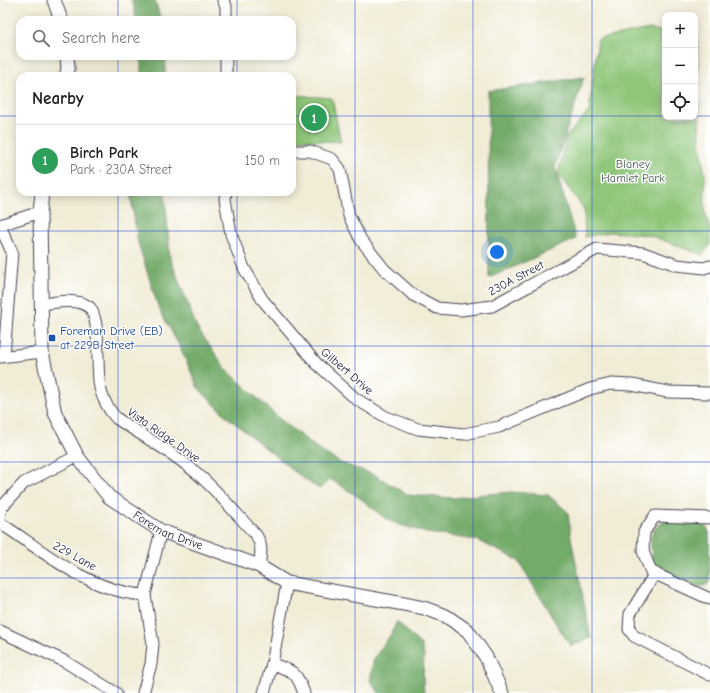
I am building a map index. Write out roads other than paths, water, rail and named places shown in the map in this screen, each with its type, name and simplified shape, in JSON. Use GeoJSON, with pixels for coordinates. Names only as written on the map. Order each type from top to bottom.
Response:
{"type":"FeatureCollection","features":[{"type":"Feature","properties":{"kind":"street"},"geometry":{"type":"LineString","coordinates":[[54,0],[60,16]]}},
{"type":"Feature","properties":{"kind":"street"},"geometry":{"type":"LineString","coordinates":[[223,0],[226,6],[226,16]]}},
{"type":"Feature","properties":{"kind":"street"},"geometry":{"type":"LineString","coordinates":[[67,60],[67,72]]}},
{"type":"Feature","properties":{"kind":"street"},"geometry":{"type":"LineString","coordinates":[[226,60],[226,72]]}},
{"type":"Feature","properties":{"kind":"street","name":"230A Street"},"geometry":{"type":"LineString","coordinates":[[296,151],[310,151],[332,159],[340,170],[349,216],[362,240],[384,269],[413,295],[437,308],[461,310],[492,306],[598,249],[643,253],[677,265],[704,268],[710,266]]}},
{"type":"Feature","properties":{"kind":"street","name":"Foreman Drive"},"geometry":{"type":"LineString","coordinates":[[42,196],[40,212],[42,352],[55,413],[77,456],[109,497],[161,531],[259,566],[287,584],[417,607],[446,616],[468,631],[486,657],[502,693]]}},
{"type":"Feature","properties":{"kind":"street","name":"Gilbert Drive"},"geometry":{"type":"LineString","coordinates":[[226,196],[231,234],[244,268],[262,299],[316,363],[356,399],[386,417],[418,429],[464,434],[499,427],[590,389],[611,384],[632,385],[668,392],[710,393]]}},
{"type":"Feature","properties":{"kind":"street"},"geometry":{"type":"LineString","coordinates":[[40,212],[0,226],[12,252],[2,357],[42,352]]}},
{"type":"Feature","properties":{"kind":"street","name":"Vista Ridge Drive"},"geometry":{"type":"LineString","coordinates":[[41,304],[73,301],[82,303],[90,308],[94,316],[96,326],[100,387],[108,409],[116,418],[201,477],[256,535],[262,552],[259,566]]}},
{"type":"Feature","properties":{"kind":"street"},"geometry":{"type":"LineString","coordinates":[[0,510],[24,483],[77,456]]}},
{"type":"Feature","properties":{"kind":"street"},"geometry":{"type":"LineString","coordinates":[[710,518],[655,516],[644,532],[644,551],[651,572],[710,599]]}},
{"type":"Feature","properties":{"kind":"street","name":"229 Lane"},"geometry":{"type":"LineString","coordinates":[[0,523],[59,564],[100,585],[130,594],[145,595]]}},
{"type":"Feature","properties":{"kind":"street"},"geometry":{"type":"LineString","coordinates":[[143,693],[151,664],[153,644],[145,595],[161,531]]}},
{"type":"Feature","properties":{"kind":"street"},"geometry":{"type":"LineString","coordinates":[[655,574],[630,614],[629,629],[634,636],[710,675]]}},
{"type":"Feature","properties":{"kind":"street"},"geometry":{"type":"LineString","coordinates":[[264,693],[272,664],[287,584]]}},
{"type":"Feature","properties":{"kind":"street"},"geometry":{"type":"LineString","coordinates":[[0,631],[64,661],[116,693]]}},
{"type":"Feature","properties":{"kind":"street"},"geometry":{"type":"LineString","coordinates":[[272,664],[294,672],[304,693]]}},
{"type":"Feature","properties":{"kind":"place","name":"Birch Park"},"geometry":{"type":"Point","coordinates":[314,118]}},
{"type":"Feature","properties":{"kind":"place","name":"Foreman Drive (EB) at 229B Street"},"geometry":{"type":"Point","coordinates":[52,338]}},
{"type":"Feature","properties":{"kind":"park label","name":"Blaney Hamlet Park"},"geometry":{"type":"Point","coordinates":[633,171]}}]}
